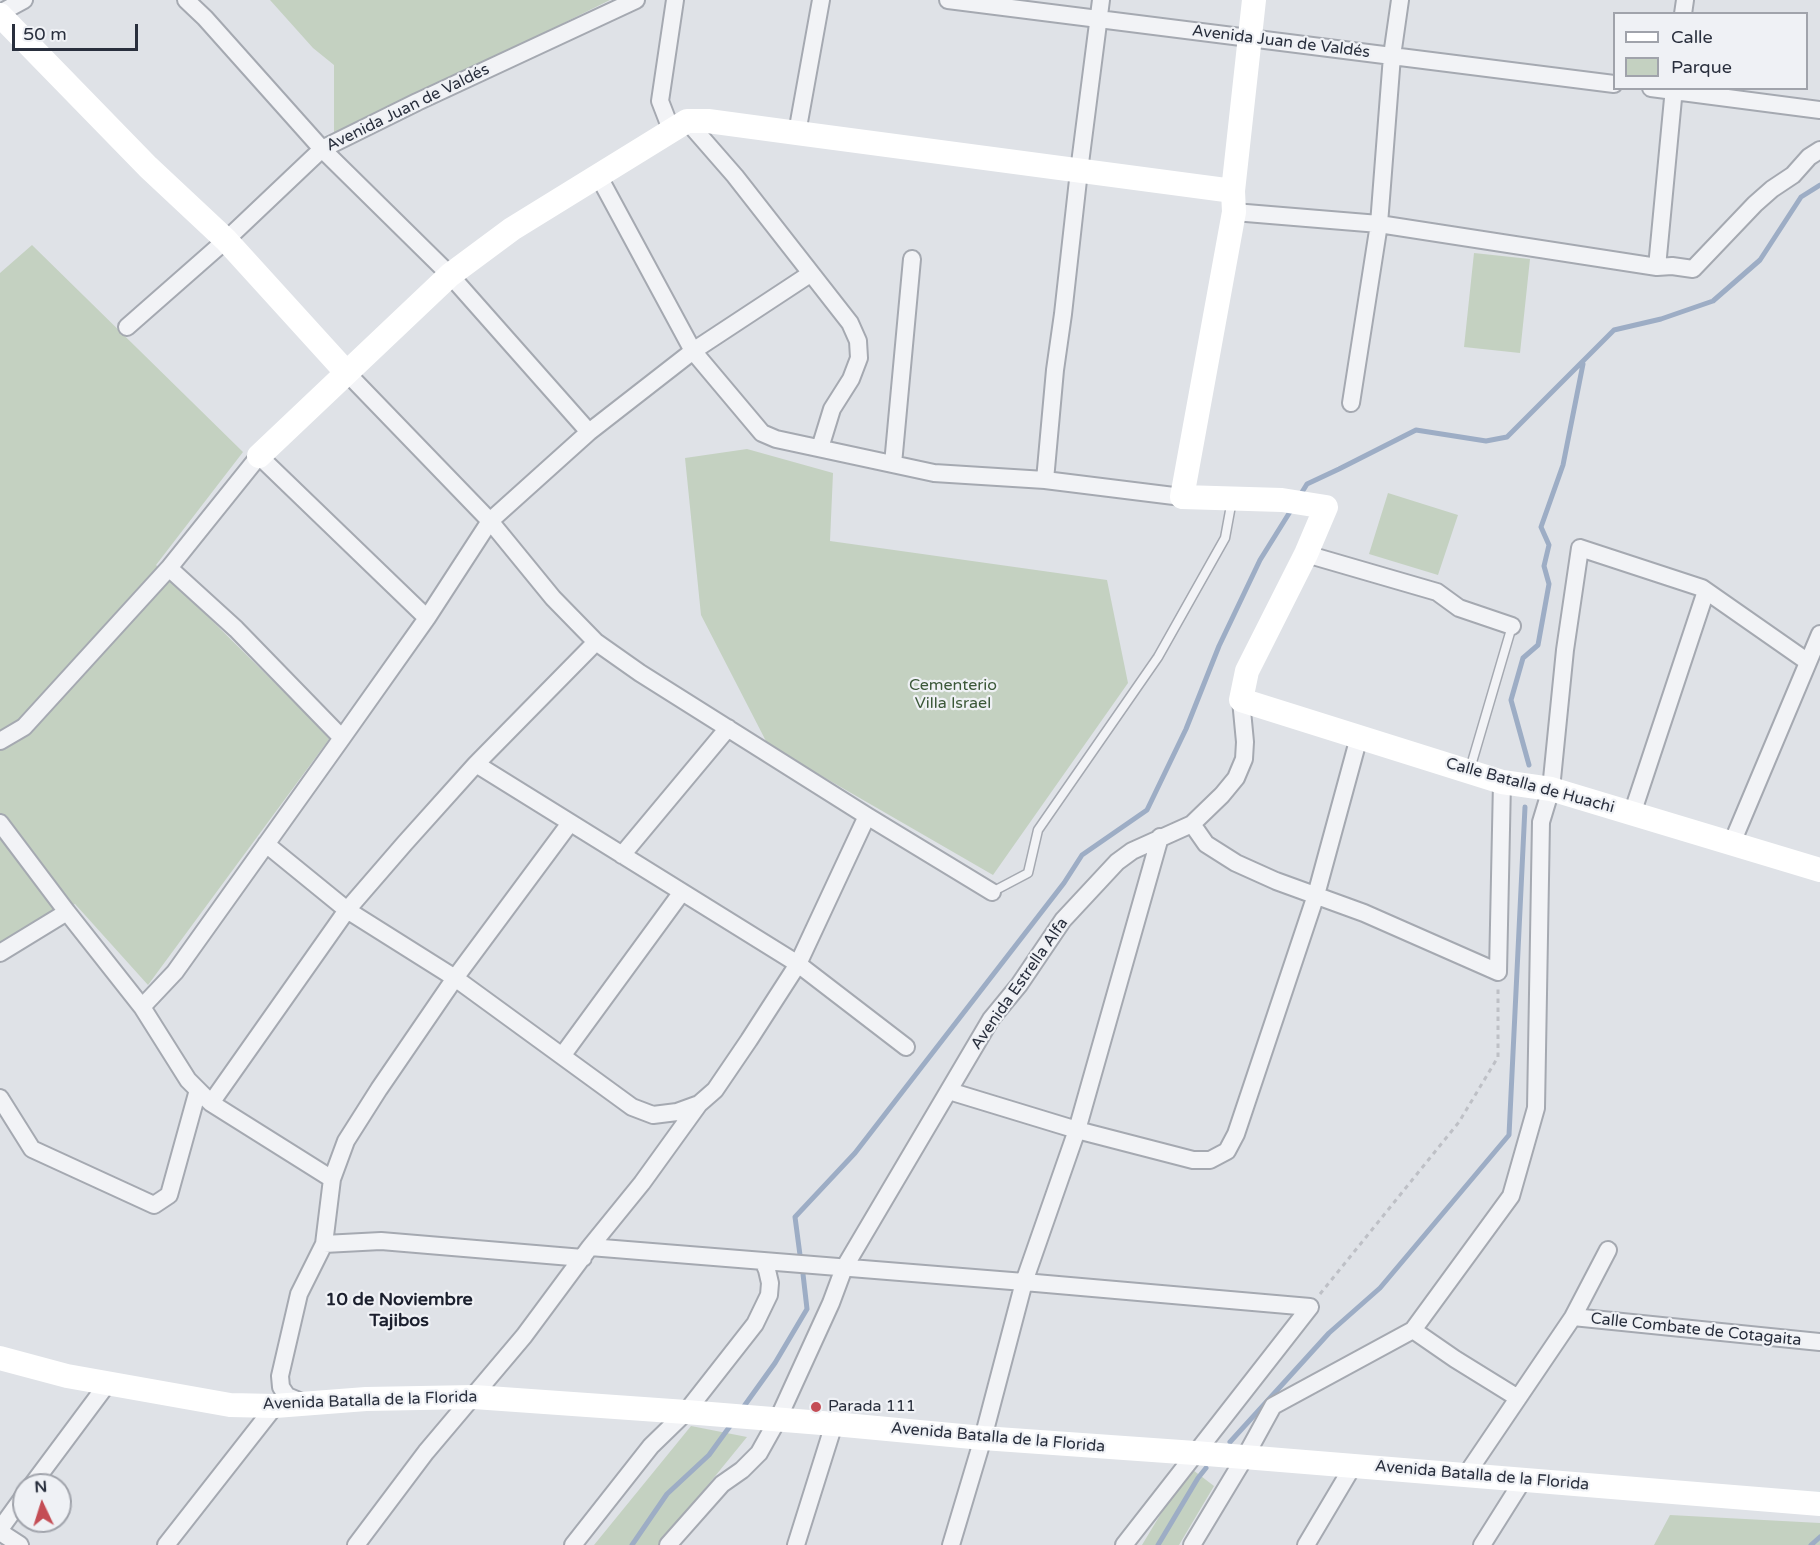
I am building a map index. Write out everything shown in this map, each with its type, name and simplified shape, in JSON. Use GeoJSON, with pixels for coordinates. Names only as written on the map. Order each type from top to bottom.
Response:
{"type":"FeatureCollection","features":[{"type":"Feature","properties":{"kind":"street"},"geometry":{"type":"LineString","coordinates":[[24,0],[0,14],[148,167],[226,240],[346,372],[490,521],[553,598],[596,642],[728,729],[992,892]]}},
{"type":"Feature","properties":{"kind":"street"},"geometry":{"type":"LineString","coordinates":[[186,0],[205,18],[322,149],[450,275],[589,432]]}},
{"type":"Feature","properties":{"kind":"street","name":"Avenida Juan de Valdés"},"geometry":{"type":"LineString","coordinates":[[127,327],[226,240],[322,149],[636,0]]}},
{"type":"Feature","properties":{"kind":"street"},"geometry":{"type":"LineString","coordinates":[[675,0],[660,101],[679,126],[735,176],[850,324],[858,341],[860,358],[832,409],[820,448]]}},
{"type":"Feature","properties":{"kind":"street"},"geometry":{"type":"LineString","coordinates":[[797,133],[821,0]]}},
{"type":"Feature","properties":{"kind":"street","name":"Avenida Juan de Valdés"},"geometry":{"type":"LineString","coordinates":[[948,0],[1613,84]]}},
{"type":"Feature","properties":{"kind":"street"},"geometry":{"type":"LineString","coordinates":[[1045,480],[1055,370],[1101,0]]}},
{"type":"Feature","properties":{"kind":"street"},"geometry":{"type":"LineString","coordinates":[[1182,496],[1234,201],[1254,0]]}},
{"type":"Feature","properties":{"kind":"street"},"geometry":{"type":"LineString","coordinates":[[1351,403],[1379,224],[1392,56],[1400,0]]}},
{"type":"Feature","properties":{"kind":"street"},"geometry":{"type":"LineString","coordinates":[[1657,267],[1674,90],[1820,110]]}},
{"type":"Feature","properties":{"kind":"street"},"geometry":{"type":"LineString","coordinates":[[0,741],[24,727],[169,568],[259,456],[450,275],[512,229],[679,126],[708,121],[1079,171],[1234,201],[1657,267],[1672,266],[1693,269],[1755,204],[1793,175],[1820,150]]}},
{"type":"Feature","properties":{"kind":"street"},"geometry":{"type":"LineString","coordinates":[[598,175],[693,351],[762,433],[776,439],[934,473],[1045,480],[1182,496],[1232,499]]}},
{"type":"Feature","properties":{"kind":"street"},"geometry":{"type":"LineString","coordinates":[[893,464],[912,259]]}},
{"type":"Feature","properties":{"kind":"street"},"geometry":{"type":"LineString","coordinates":[[142,1007],[175,972],[427,618],[490,521],[589,432],[693,351],[810,274]]}},
{"type":"Feature","properties":{"kind":"street"},"geometry":{"type":"LineString","coordinates":[[259,456],[427,618]]}},
{"type":"Feature","properties":{"kind":"street","name":"Avenida Estrella Alfa"},"geometry":{"type":"LineString","coordinates":[[668,1545],[722,1485],[759,1453],[778,1419],[831,1303],[844,1268],[991,1019],[1019,985],[1062,920],[1117,862],[1132,851],[1192,824],[1236,778],[1244,759],[1245,742],[1241,700],[1247,671],[1306,554],[1306,504],[1232,499]]}},
{"type":"Feature","properties":{"kind":"street"},"geometry":{"type":"LineString","coordinates":[[1194,1544],[1273,1406],[1413,1330],[1510,1196],[1536,1108],[1541,822],[1551,789],[1565,650],[1581,549],[1702,588],[1808,662]]}},
{"type":"Feature","properties":{"kind":"street"},"geometry":{"type":"LineString","coordinates":[[1306,554],[1437,592],[1459,608],[1512,626]]}},
{"type":"Feature","properties":{"kind":"street"},"geometry":{"type":"LineString","coordinates":[[169,568],[237,628],[342,738]]}},
{"type":"Feature","properties":{"kind":"street"},"geometry":{"type":"LineString","coordinates":[[1632,814],[1706,591]]}},
{"type":"Feature","properties":{"kind":"street"},"geometry":{"type":"LineString","coordinates":[[1732,843],[1820,634]]}},
{"type":"Feature","properties":{"kind":"street"},"geometry":{"type":"LineString","coordinates":[[211,1103],[347,910],[476,764],[596,642]]}},
{"type":"Feature","properties":{"kind":"street","name":"Calle Batalla de Huachi"},"geometry":{"type":"LineString","coordinates":[[1241,700],[1502,782],[1551,789],[1820,870]]}},
{"type":"Feature","properties":{"kind":"street"},"geometry":{"type":"LineString","coordinates":[[622,855],[728,729]]}},
{"type":"Feature","properties":{"kind":"street"},"geometry":{"type":"LineString","coordinates":[[949,1091],[1077,1130],[1193,1160],[1210,1160],[1227,1151],[1236,1134],[1316,895],[1359,737]]}},
{"type":"Feature","properties":{"kind":"street"},"geometry":{"type":"LineString","coordinates":[[476,764],[798,964],[906,1047]]}},
{"type":"Feature","properties":{"kind":"street"},"geometry":{"type":"LineString","coordinates":[[1192,824],[1206,844],[1236,863],[1276,881],[1364,913],[1498,972],[1502,782]]}},
{"type":"Feature","properties":{"kind":"street"},"geometry":{"type":"LineString","coordinates":[[356,1545],[426,1452],[524,1336],[642,1183],[699,1104],[714,1090],[798,964],[867,816]]}},
{"type":"Feature","properties":{"kind":"street"},"geometry":{"type":"LineString","coordinates":[[0,823],[142,1007],[188,1080],[211,1103],[332,1179]]}},
{"type":"Feature","properties":{"kind":"street"},"geometry":{"type":"LineString","coordinates":[[305,1404],[287,1396],[281,1387],[280,1376],[299,1294],[324,1244],[332,1179],[346,1141],[454,978],[570,823]]}},
{"type":"Feature","properties":{"kind":"street"},"geometry":{"type":"LineString","coordinates":[[951,1545],[983,1438],[1024,1282],[1077,1130],[1160,837]]}},
{"type":"Feature","properties":{"kind":"street"},"geometry":{"type":"LineString","coordinates":[[266,844],[347,910],[454,978],[632,1107],[653,1115],[677,1112],[699,1104]]}},
{"type":"Feature","properties":{"kind":"street"},"geometry":{"type":"LineString","coordinates":[[562,1056],[682,892]]}},
{"type":"Feature","properties":{"kind":"street"},"geometry":{"type":"LineString","coordinates":[[0,953],[67,912]]}},
{"type":"Feature","properties":{"kind":"street"},"geometry":{"type":"LineString","coordinates":[[0,1098],[32,1149],[154,1205],[169,1195],[198,1090]]}},
{"type":"Feature","properties":{"kind":"street"},"geometry":{"type":"LineString","coordinates":[[324,1244],[381,1241],[762,1261],[1310,1307]]}},
{"type":"Feature","properties":{"kind":"street","name":"Calle Combate de Cotagaita"},"geometry":{"type":"LineString","coordinates":[[1466,1475],[1573,1317],[1608,1250]]}},
{"type":"Feature","properties":{"kind":"street"},"geometry":{"type":"LineString","coordinates":[[573,1545],[651,1446],[686,1412],[755,1324],[769,1295],[770,1283],[762,1261]]}},
{"type":"Feature","properties":{"kind":"street"},"geometry":{"type":"LineString","coordinates":[[1124,1545],[1310,1307]]}},
{"type":"Feature","properties":{"kind":"street","name":"Calle Combate de Cotagaita"},"geometry":{"type":"LineString","coordinates":[[1573,1317],[1820,1342]]}},
{"type":"Feature","properties":{"kind":"street"},"geometry":{"type":"LineString","coordinates":[[1413,1330],[1518,1398]]}},
{"type":"Feature","properties":{"kind":"street","name":"Avenida Batalla de la Florida"},"geometry":{"type":"LineString","coordinates":[[0,1358],[67,1376],[230,1405],[275,1406],[366,1399],[474,1397],[778,1419],[983,1438],[1820,1504]]}},
{"type":"Feature","properties":{"kind":"street"},"geometry":{"type":"LineString","coordinates":[[41,1473],[108,1383]]}},
{"type":"Feature","properties":{"kind":"street"},"geometry":{"type":"LineString","coordinates":[[166,1545],[275,1406]]}},
{"type":"Feature","properties":{"kind":"street"},"geometry":{"type":"LineString","coordinates":[[796,1545],[834,1424]]}},
{"type":"Feature","properties":{"kind":"street"},"geometry":{"type":"LineString","coordinates":[[1306,1545],[1353,1466]]}},
{"type":"Feature","properties":{"kind":"street"},"geometry":{"type":"LineString","coordinates":[[1482,1545],[1523,1480]]}},
{"type":"Feature","properties":{"kind":"street"},"geometry":{"type":"LineString","coordinates":[[12,1513],[0,1530],[20,1545]]}},
{"type":"Feature","properties":{"kind":"lane"},"geometry":{"type":"LineString","coordinates":[[992,892],[1028,873],[1038,830],[1158,657],[1226,538],[1232,499]]}},
{"type":"Feature","properties":{"kind":"lane"},"geometry":{"type":"LineString","coordinates":[[1469,772],[1512,626]]}},
{"type":"Feature","properties":{"kind":"path"},"geometry":{"type":"LineString","coordinates":[[1310,1307],[1460,1122],[1498,1058],[1498,972]]}},
{"type":"Feature","properties":{"kind":"green space"},"geometry":{"type":"Polygon","coordinates":[[[270,0],[610,0],[334,137],[334,65],[313,48],[270,0]]]}},
{"type":"Feature","properties":{"kind":"green space"},"geometry":{"type":"Polygon","coordinates":[[[32,245],[243,452],[156,565],[330,738],[148,985],[75,904],[0,947],[0,273],[32,245]]]}},
{"type":"Feature","properties":{"kind":"green space"},"geometry":{"type":"Polygon","coordinates":[[[1474,253],[1530,259],[1520,353],[1464,347],[1474,253]]]}},
{"type":"Feature","properties":{"kind":"green space","name":"Cementerio Villa Israel"},"geometry":{"type":"Polygon","coordinates":[[[747,449],[833,473],[830,541],[1107,580],[1128,683],[993,875],[768,745],[701,615],[685,458],[747,449]]]}},
{"type":"Feature","properties":{"kind":"green space"},"geometry":{"type":"Polygon","coordinates":[[[1388,493],[1458,515],[1438,575],[1369,554],[1388,493]]]}},
{"type":"Feature","properties":{"kind":"green space"},"geometry":{"type":"Polygon","coordinates":[[[691,1426],[747,1437],[659,1545],[594,1545],[691,1426]]]}},
{"type":"Feature","properties":{"kind":"green space"},"geometry":{"type":"Polygon","coordinates":[[[1189,1467],[1214,1486],[1179,1545],[1142,1545],[1189,1467]]]}},
{"type":"Feature","properties":{"kind":"green space"},"geometry":{"type":"Polygon","coordinates":[[[1670,1515],[1820,1523],[1820,1545],[1654,1545],[1670,1515]]]}},
{"type":"Feature","properties":{"kind":"waterway"},"geometry":{"type":"LineString","coordinates":[[1299,497],[1307,484],[1416,430],[1486,441],[1507,437],[1614,330],[1661,319],[1713,301],[1760,260],[1801,197],[1820,185]]}},
{"type":"Feature","properties":{"kind":"waterway"},"geometry":{"type":"LineString","coordinates":[[1529,765],[1511,700],[1523,658],[1538,645],[1549,584],[1544,566],[1549,545],[1541,527],[1563,465],[1583,364]]}},
{"type":"Feature","properties":{"kind":"waterway"},"geometry":{"type":"LineString","coordinates":[[800,1255],[795,1217],[855,1153],[1064,883],[1082,855],[1147,810],[1186,729],[1219,646],[1260,560],[1293,507]]}},
{"type":"Feature","properties":{"kind":"waterway"},"geometry":{"type":"LineString","coordinates":[[1230,1442],[1329,1333],[1380,1288],[1509,1135],[1525,807]]}},
{"type":"Feature","properties":{"kind":"waterway"},"geometry":{"type":"LineString","coordinates":[[742,1409],[775,1363],[807,1309],[803,1274]]}},
{"type":"Feature","properties":{"kind":"waterway"},"geometry":{"type":"LineString","coordinates":[[632,1545],[667,1494],[709,1455],[733,1422]]}},
{"type":"Feature","properties":{"kind":"waterway"},"geometry":{"type":"LineString","coordinates":[[1158,1545],[1206,1468]]}},
{"type":"Feature","properties":{"kind":"waterway"},"geometry":{"type":"LineString","coordinates":[[1811,1545],[1820,1537]]}},
{"type":"Feature","properties":{"kind":"place","name":"Parada 111"},"geometry":{"type":"Point","coordinates":[816,1407]}},
{"type":"Feature","properties":{"kind":"district","name":"10 de Noviembre Tajibos"},"geometry":{"type":"Point","coordinates":[399,1310]}}]}
